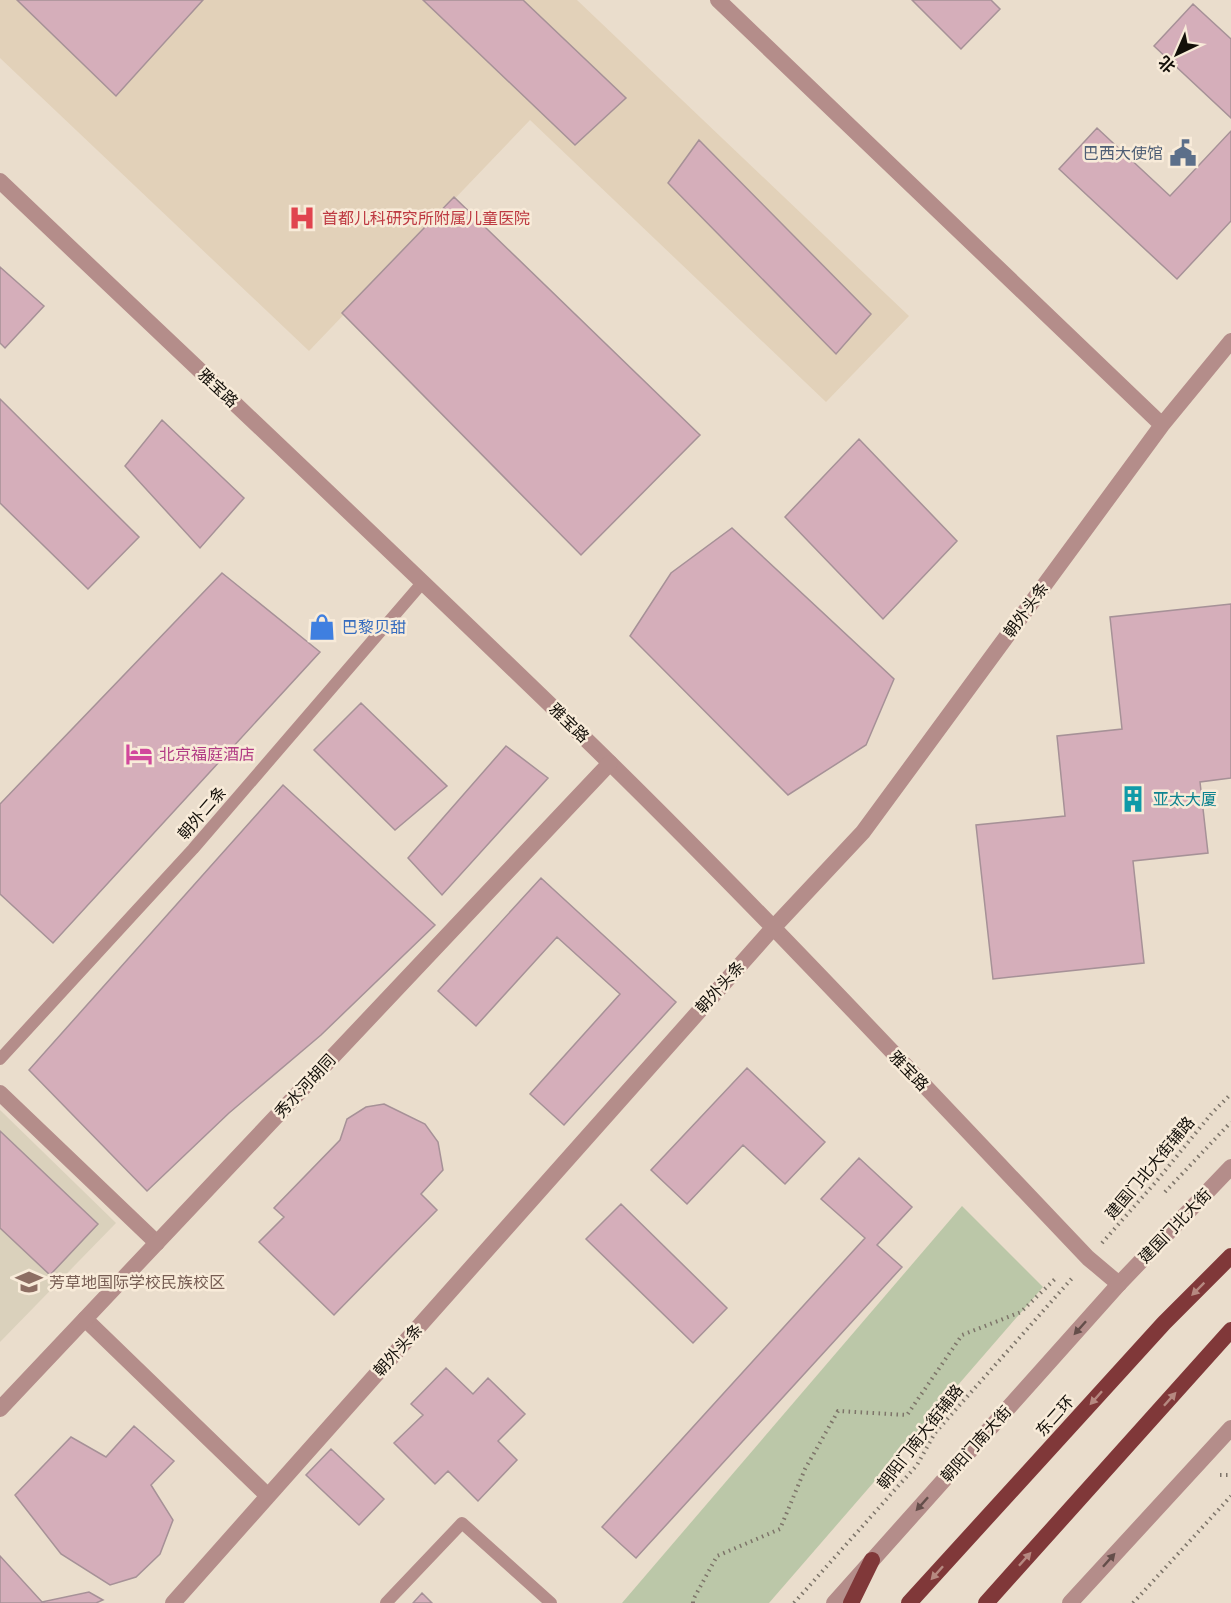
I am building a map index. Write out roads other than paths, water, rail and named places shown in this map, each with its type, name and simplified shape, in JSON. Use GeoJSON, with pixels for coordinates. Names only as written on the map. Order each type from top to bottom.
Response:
{"type":"FeatureCollection","features":[{"type":"Feature","properties":{"kind":"highway","name":"东二环"},"geometry":{"type":"LineString","coordinates":[[909,1603],[1164,1323],[1231,1256]]}},
{"type":"Feature","properties":{"kind":"highway"},"geometry":{"type":"LineString","coordinates":[[986,1603],[1231,1330]]}},
{"type":"Feature","properties":{"kind":"highway"},"geometry":{"type":"LineString","coordinates":[[851,1603],[872,1560]]}},
{"type":"Feature","properties":{"kind":"street"},"geometry":{"type":"LineString","coordinates":[[718,0],[1162,425]]}},
{"type":"Feature","properties":{"kind":"street","name":"雅宝路"},"geometry":{"type":"LineString","coordinates":[[0,181],[423,582],[610,763],[773,928],[1089,1258],[1119,1284]]}},
{"type":"Feature","properties":{"kind":"street","name":"朝外头条"},"geometry":{"type":"LineString","coordinates":[[173,1603],[773,928],[863,832],[1162,425],[1231,341]]}},
{"type":"Feature","properties":{"kind":"street","name":"秀水河胡同"},"geometry":{"type":"LineString","coordinates":[[0,1409],[610,763]]}},
{"type":"Feature","properties":{"kind":"street"},"geometry":{"type":"LineString","coordinates":[[0,1094],[157,1243]]}},
{"type":"Feature","properties":{"kind":"street","name":"建国门北大街"},"geometry":{"type":"LineString","coordinates":[[1119,1284],[1231,1167]]}},
{"type":"Feature","properties":{"kind":"street","name":"朝阳门南大街"},"geometry":{"type":"LineString","coordinates":[[834,1603],[1119,1284]]}},
{"type":"Feature","properties":{"kind":"street"},"geometry":{"type":"LineString","coordinates":[[86,1319],[268,1496]]}},
{"type":"Feature","properties":{"kind":"street"},"geometry":{"type":"LineString","coordinates":[[1070,1603],[1231,1428]]}},
{"type":"Feature","properties":{"kind":"lane","name":"朝外二条"},"geometry":{"type":"LineString","coordinates":[[0,1059],[193,849],[423,582]]}},
{"type":"Feature","properties":{"kind":"lane"},"geometry":{"type":"LineString","coordinates":[[386,1603],[462,1523],[551,1603]]}},
{"type":"Feature","properties":{"kind":"place","name":"巴西大使馆"},"geometry":{"type":"Point","coordinates":[1183,153]}},
{"type":"Feature","properties":{"kind":"place","name":"首都儿科研究所附属儿童医院"},"geometry":{"type":"Point","coordinates":[302,218]}},
{"type":"Feature","properties":{"kind":"place","name":"巴黎贝甜"},"geometry":{"type":"Point","coordinates":[322,627]}},
{"type":"Feature","properties":{"kind":"place","name":"北京福庭酒店"},"geometry":{"type":"Point","coordinates":[139,754]}},
{"type":"Feature","properties":{"kind":"place","name":"亚太大厦"},"geometry":{"type":"Point","coordinates":[1133,799]}},
{"type":"Feature","properties":{"kind":"place","name":"芳草地国际学校民族校区"},"geometry":{"type":"Point","coordinates":[29,1282]}}]}
